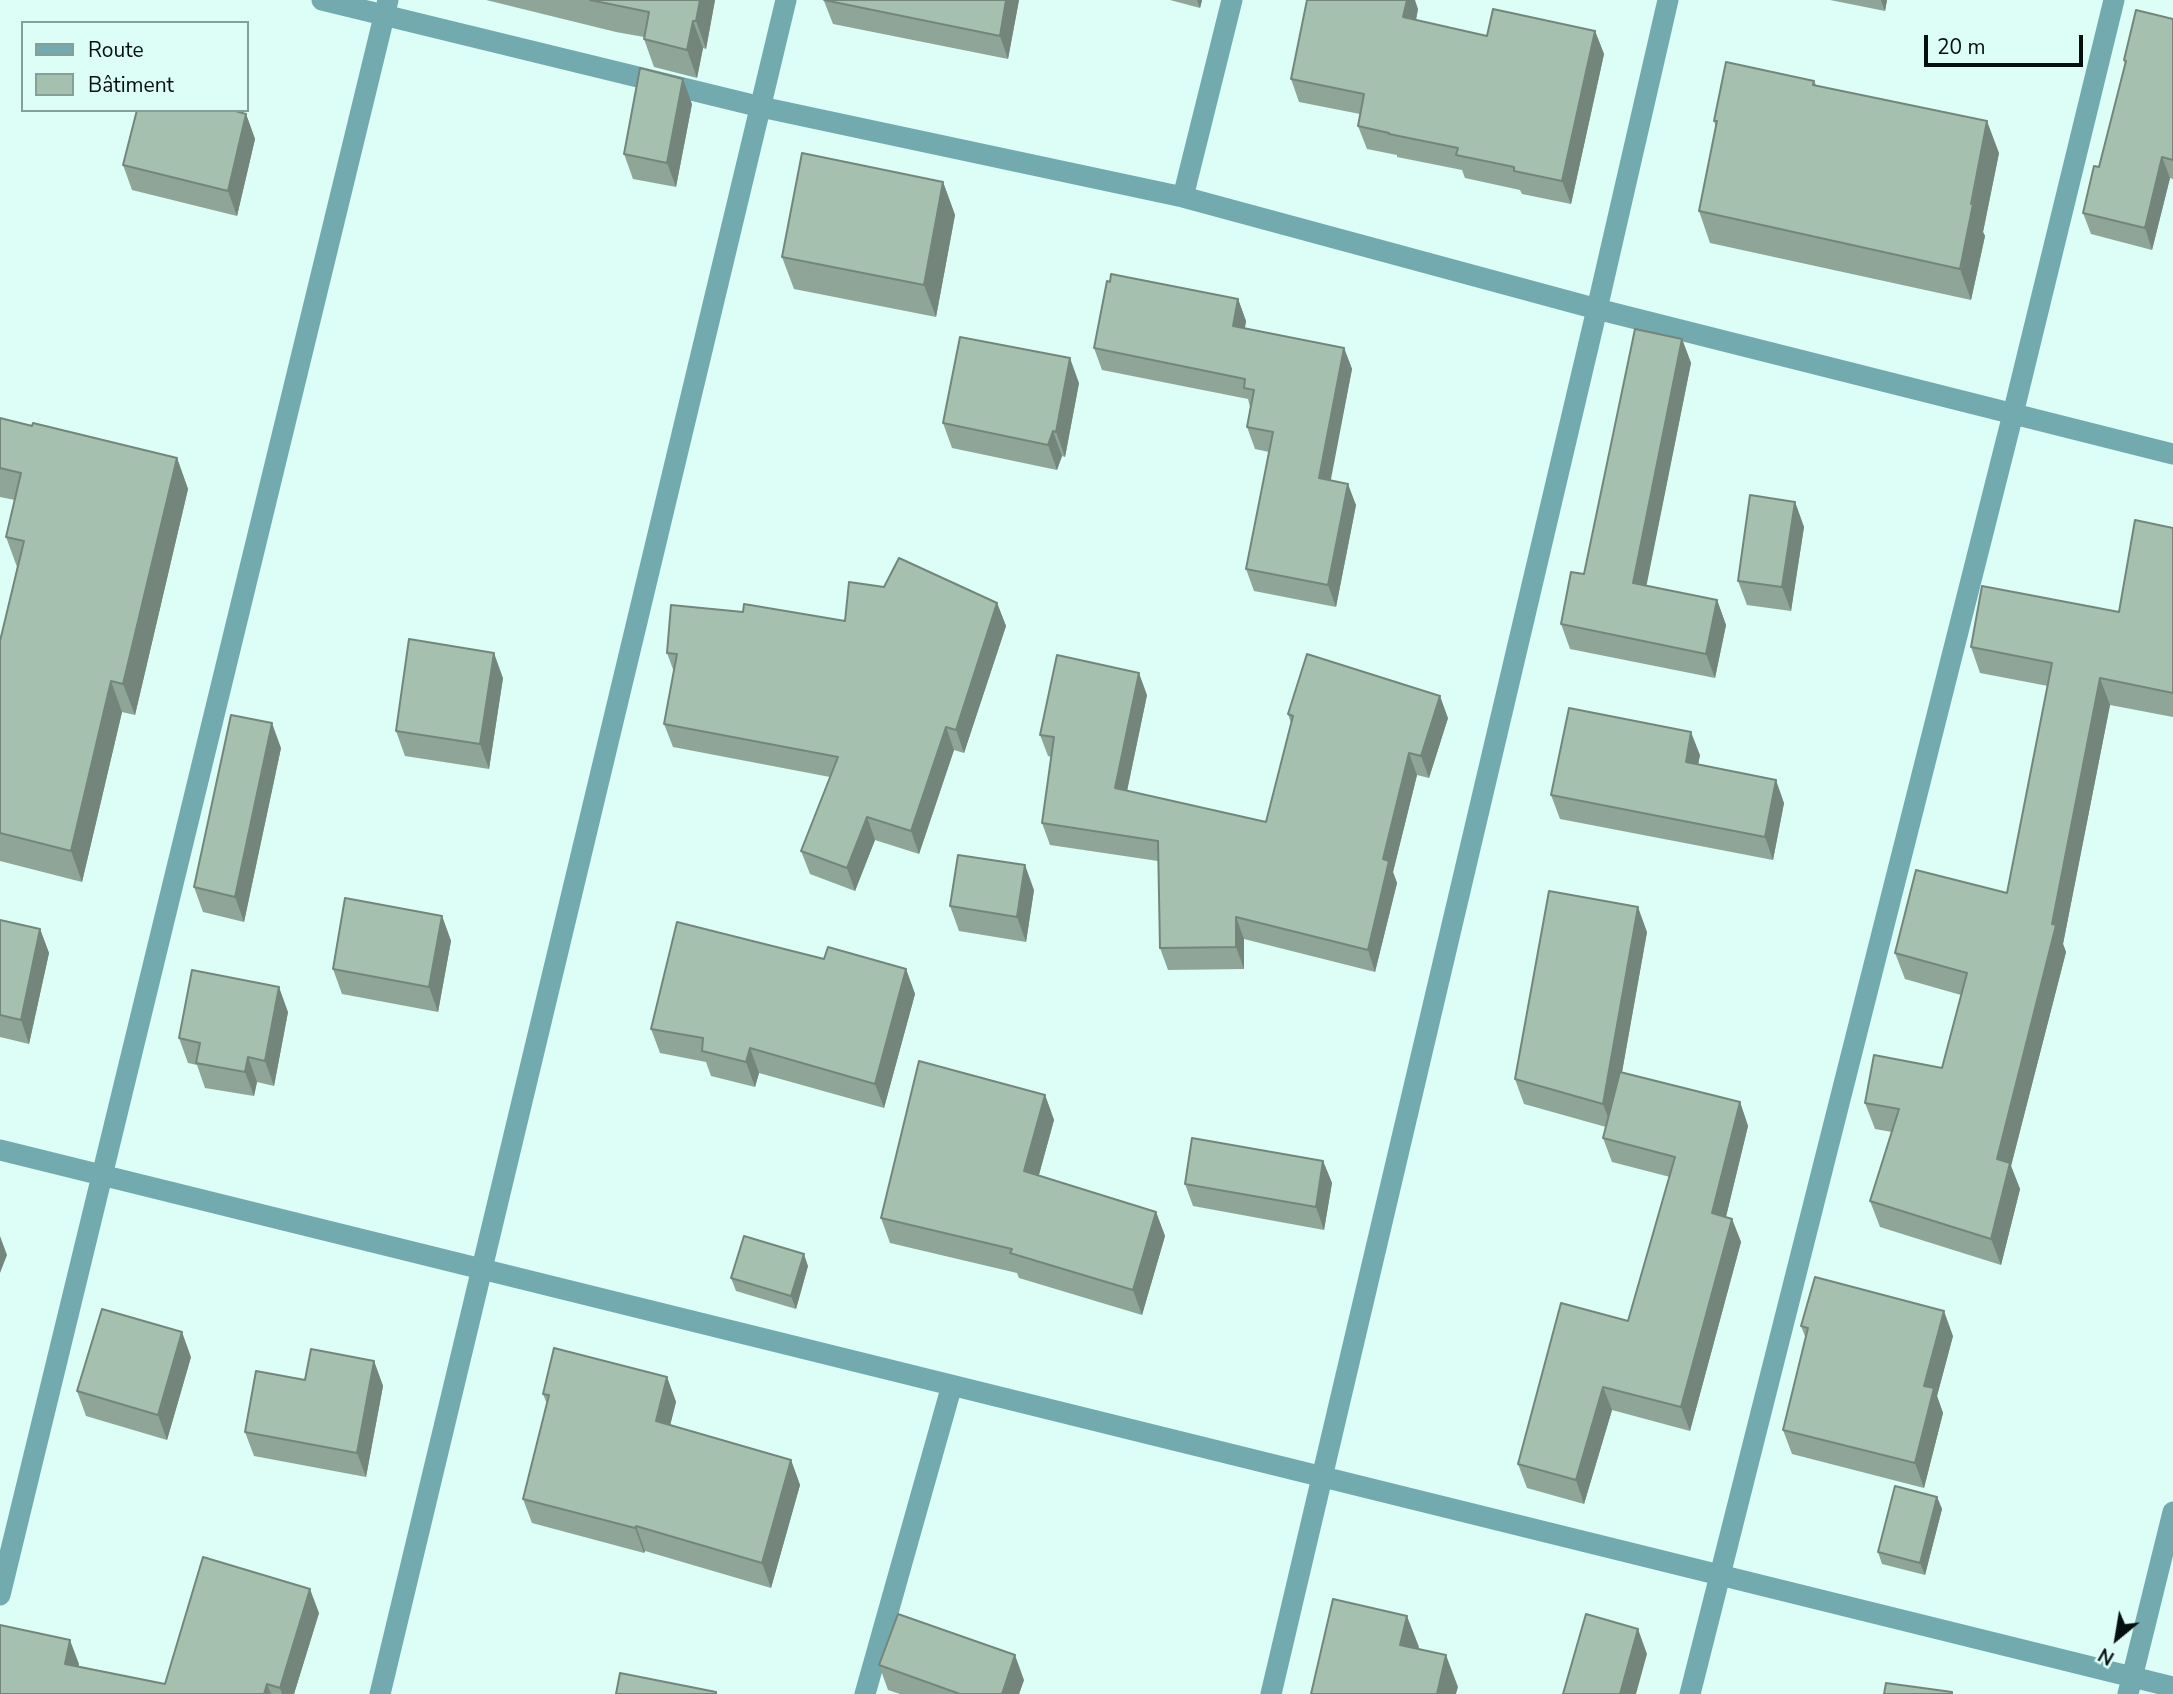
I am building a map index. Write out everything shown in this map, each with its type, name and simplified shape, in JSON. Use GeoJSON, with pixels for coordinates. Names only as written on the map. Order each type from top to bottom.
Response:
{"type":"FeatureCollection","features":[{"type":"Feature","properties":{"kind":"street"},"geometry":{"type":"LineString","coordinates":[[322,0],[386,8],[761,107],[1183,197],[1597,309],[2173,454]]}},
{"type":"Feature","properties":{"kind":"street"},"geometry":{"type":"LineString","coordinates":[[380,1694],[786,0]]}},
{"type":"Feature","properties":{"kind":"street"},"geometry":{"type":"LineString","coordinates":[[1183,197],[1232,0]]}},
{"type":"Feature","properties":{"kind":"street"},"geometry":{"type":"LineString","coordinates":[[1271,1694],[1668,0]]}},
{"type":"Feature","properties":{"kind":"street"},"geometry":{"type":"LineString","coordinates":[[1690,1694],[2013,414],[2114,0]]}},
{"type":"Feature","properties":{"kind":"street"},"geometry":{"type":"LineString","coordinates":[[0,1595],[386,8]]}},
{"type":"Feature","properties":{"kind":"street"},"geometry":{"type":"LineString","coordinates":[[0,1150],[1720,1574],[2130,1686],[2173,1687]]}},
{"type":"Feature","properties":{"kind":"street"},"geometry":{"type":"LineString","coordinates":[[865,1694],[951,1385]]}},
{"type":"Feature","properties":{"kind":"street"},"geometry":{"type":"LineString","coordinates":[[2130,1686],[2173,1512]]}},
{"type":"Feature","properties":{"kind":"building"},"geometry":{"type":"Polygon","coordinates":[[[590,0],[700,0],[687,50],[644,39],[649,12],[590,0]]]}},
{"type":"Feature","properties":{"kind":"building"},"geometry":{"type":"Polygon","coordinates":[[[824,0],[1006,0],[1000,36],[824,0]]]}},
{"type":"Feature","properties":{"kind":"building"},"geometry":{"type":"Polygon","coordinates":[[[1307,0],[1407,0],[1403,17],[1487,36],[1493,9],[1595,31],[1562,181],[1514,171],[1514,167],[1456,155],[1458,148],[1358,126],[1364,94],[1291,79],[1307,0]]]}},
{"type":"Feature","properties":{"kind":"building"},"geometry":{"type":"Polygon","coordinates":[[[2136,10],[2173,19],[2173,160],[2162,157],[2145,228],[2083,213],[2094,166],[2099,167],[2136,10]]]}},
{"type":"Feature","properties":{"kind":"building"},"geometry":{"type":"Polygon","coordinates":[[[1726,62],[1814,81],[1813,85],[1987,121],[1960,269],[1699,211],[1726,62]]]}},
{"type":"Feature","properties":{"kind":"building"},"geometry":{"type":"Polygon","coordinates":[[[640,68],[683,79],[667,163],[624,154],[640,68]]]}},
{"type":"Feature","properties":{"kind":"building"},"geometry":{"type":"Polygon","coordinates":[[[136,112],[246,114],[228,191],[123,165],[136,112]]]}},
{"type":"Feature","properties":{"kind":"building"},"geometry":{"type":"Polygon","coordinates":[[[802,153],[943,182],[924,285],[782,257],[802,153]]]}},
{"type":"Feature","properties":{"kind":"building"},"geometry":{"type":"Polygon","coordinates":[[[1111,274],[1238,299],[1233,326],[1344,348],[1319,478],[1348,484],[1328,585],[1246,569],[1273,432],[1247,427],[1254,390],[1244,388],[1245,379],[1094,348],[1107,281],[1110,282],[1111,274]]]}},
{"type":"Feature","properties":{"kind":"building"},"geometry":{"type":"Polygon","coordinates":[[[1635,329],[1682,339],[1633,583],[1717,600],[1706,654],[1561,624],[1571,572],[1584,574],[1635,329]]]}},
{"type":"Feature","properties":{"kind":"building"},"geometry":{"type":"Polygon","coordinates":[[[960,337],[1070,358],[1056,432],[1053,431],[1048,445],[943,423],[960,337]]]}},
{"type":"Feature","properties":{"kind":"building"},"geometry":{"type":"Polygon","coordinates":[[[0,418],[32,426],[33,423],[177,458],[123,684],[111,681],[71,851],[0,833],[0,641],[24,541],[6,537],[21,473],[0,468],[0,418]]]}},
{"type":"Feature","properties":{"kind":"building"},"geometry":{"type":"Polygon","coordinates":[[[1750,495],[1795,502],[1782,587],[1738,581],[1750,495]]]}},
{"type":"Feature","properties":{"kind":"building"},"geometry":{"type":"Polygon","coordinates":[[[2135,520],[2173,528],[2173,693],[2100,678],[2052,924],[2056,925],[1997,1159],[2010,1163],[1991,1239],[1870,1201],[1899,1109],[1865,1103],[1874,1055],[1942,1068],[1967,973],[1895,953],[1916,870],[2007,893],[2052,663],[1971,647],[1982,586],[2119,612],[2135,520]]]}},
{"type":"Feature","properties":{"kind":"building"},"geometry":{"type":"Polygon","coordinates":[[[899,558],[997,603],[956,730],[946,727],[911,831],[867,817],[847,868],[801,851],[838,757],[664,724],[677,654],[667,653],[671,605],[743,612],[744,604],[845,621],[849,582],[884,587],[899,558]]]}},
{"type":"Feature","properties":{"kind":"building"},"geometry":{"type":"Polygon","coordinates":[[[409,639],[494,653],[480,744],[396,731],[409,639]]]}},
{"type":"Feature","properties":{"kind":"building"},"geometry":{"type":"Polygon","coordinates":[[[1307,654],[1440,696],[1421,756],[1409,753],[1383,859],[1389,861],[1368,950],[1236,917],[1236,947],[1160,948],[1158,841],[1042,823],[1054,737],[1040,735],[1057,655],[1139,673],[1115,788],[1266,822],[1293,716],[1288,714],[1307,654]]]}},
{"type":"Feature","properties":{"kind":"building"},"geometry":{"type":"Polygon","coordinates":[[[1569,708],[1691,732],[1686,762],[1776,780],[1765,837],[1551,795],[1569,708]]]}},
{"type":"Feature","properties":{"kind":"building"},"geometry":{"type":"Polygon","coordinates":[[[231,715],[272,723],[235,897],[194,887],[231,715]]]}},
{"type":"Feature","properties":{"kind":"building"},"geometry":{"type":"Polygon","coordinates":[[[958,855],[1025,865],[1017,917],[950,906],[958,855]]]}},
{"type":"Feature","properties":{"kind":"building"},"geometry":{"type":"Polygon","coordinates":[[[1549,891],[1638,907],[1603,1104],[1515,1079],[1549,891]]]}},
{"type":"Feature","properties":{"kind":"building"},"geometry":{"type":"Polygon","coordinates":[[[345,898],[442,916],[429,987],[333,969],[345,898]]]}},
{"type":"Feature","properties":{"kind":"building"},"geometry":{"type":"Polygon","coordinates":[[[0,920],[40,929],[21,1020],[0,1015],[0,920]]]}},
{"type":"Feature","properties":{"kind":"building"},"geometry":{"type":"Polygon","coordinates":[[[677,922],[824,959],[828,947],[906,969],[875,1084],[750,1048],[746,1062],[702,1051],[703,1038],[651,1029],[677,922]]]}},
{"type":"Feature","properties":{"kind":"building"},"geometry":{"type":"Polygon","coordinates":[[[192,970],[279,987],[265,1061],[248,1057],[245,1072],[196,1063],[200,1043],[179,1038],[192,970]]]}},
{"type":"Feature","properties":{"kind":"building"},"geometry":{"type":"Polygon","coordinates":[[[919,1061],[1045,1095],[1024,1171],[1156,1212],[1133,1290],[1010,1253],[1012,1249],[881,1218],[919,1061]]]}},
{"type":"Feature","properties":{"kind":"building"},"geometry":{"type":"Polygon","coordinates":[[[1620,1072],[1740,1102],[1712,1213],[1732,1219],[1681,1407],[1603,1387],[1576,1480],[1518,1464],[1561,1303],[1628,1321],[1675,1157],[1603,1138],[1620,1072]]]}},
{"type":"Feature","properties":{"kind":"building"},"geometry":{"type":"Polygon","coordinates":[[[1192,1138],[1323,1161],[1316,1207],[1185,1184],[1192,1138]]]}},
{"type":"Feature","properties":{"kind":"building"},"geometry":{"type":"Polygon","coordinates":[[[744,1236],[804,1254],[791,1296],[731,1278],[744,1236]]]}},
{"type":"Feature","properties":{"kind":"building"},"geometry":{"type":"Polygon","coordinates":[[[1815,1277],[1944,1311],[1924,1386],[1934,1388],[1915,1463],[1783,1430],[1808,1328],[1801,1326],[1815,1277]]]}},
{"type":"Feature","properties":{"kind":"building"},"geometry":{"type":"Polygon","coordinates":[[[102,1309],[182,1332],[158,1415],[77,1391],[102,1309]]]}},
{"type":"Feature","properties":{"kind":"building"},"geometry":{"type":"Polygon","coordinates":[[[554,1348],[667,1377],[656,1421],[791,1460],[762,1563],[636,1526],[635,1528],[523,1499],[549,1395],[543,1394],[554,1348]]]}},
{"type":"Feature","properties":{"kind":"building"},"geometry":{"type":"Polygon","coordinates":[[[311,1349],[374,1361],[357,1453],[245,1432],[256,1371],[305,1380],[311,1349]]]}},
{"type":"Feature","properties":{"kind":"building"},"geometry":{"type":"Polygon","coordinates":[[[1895,1486],[1937,1497],[1920,1563],[1878,1552],[1895,1486]]]}},
{"type":"Feature","properties":{"kind":"building"},"geometry":{"type":"Polygon","coordinates":[[[203,1557],[310,1589],[280,1688],[267,1684],[264,1694],[0,1694],[0,1625],[70,1640],[65,1664],[165,1684],[203,1557]]]}},
{"type":"Feature","properties":{"kind":"building"},"geometry":{"type":"Polygon","coordinates":[[[1333,1599],[1407,1616],[1400,1645],[1446,1655],[1437,1694],[1311,1694],[1333,1599]]]}},
{"type":"Feature","properties":{"kind":"building"},"geometry":{"type":"Polygon","coordinates":[[[898,1614],[1015,1655],[1002,1694],[960,1694],[879,1665],[898,1614]]]}},
{"type":"Feature","properties":{"kind":"building"},"geometry":{"type":"Polygon","coordinates":[[[1586,1614],[1638,1629],[1620,1694],[1563,1694],[1586,1614]]]}},
{"type":"Feature","properties":{"kind":"building"},"geometry":{"type":"Polygon","coordinates":[[[620,1673],[716,1692],[716,1694],[616,1694],[620,1673]]]}},
{"type":"Feature","properties":{"kind":"building"},"geometry":{"type":"Polygon","coordinates":[[[1886,1683],[1952,1692],[1952,1694],[1884,1694],[1886,1683]]]}}]}
